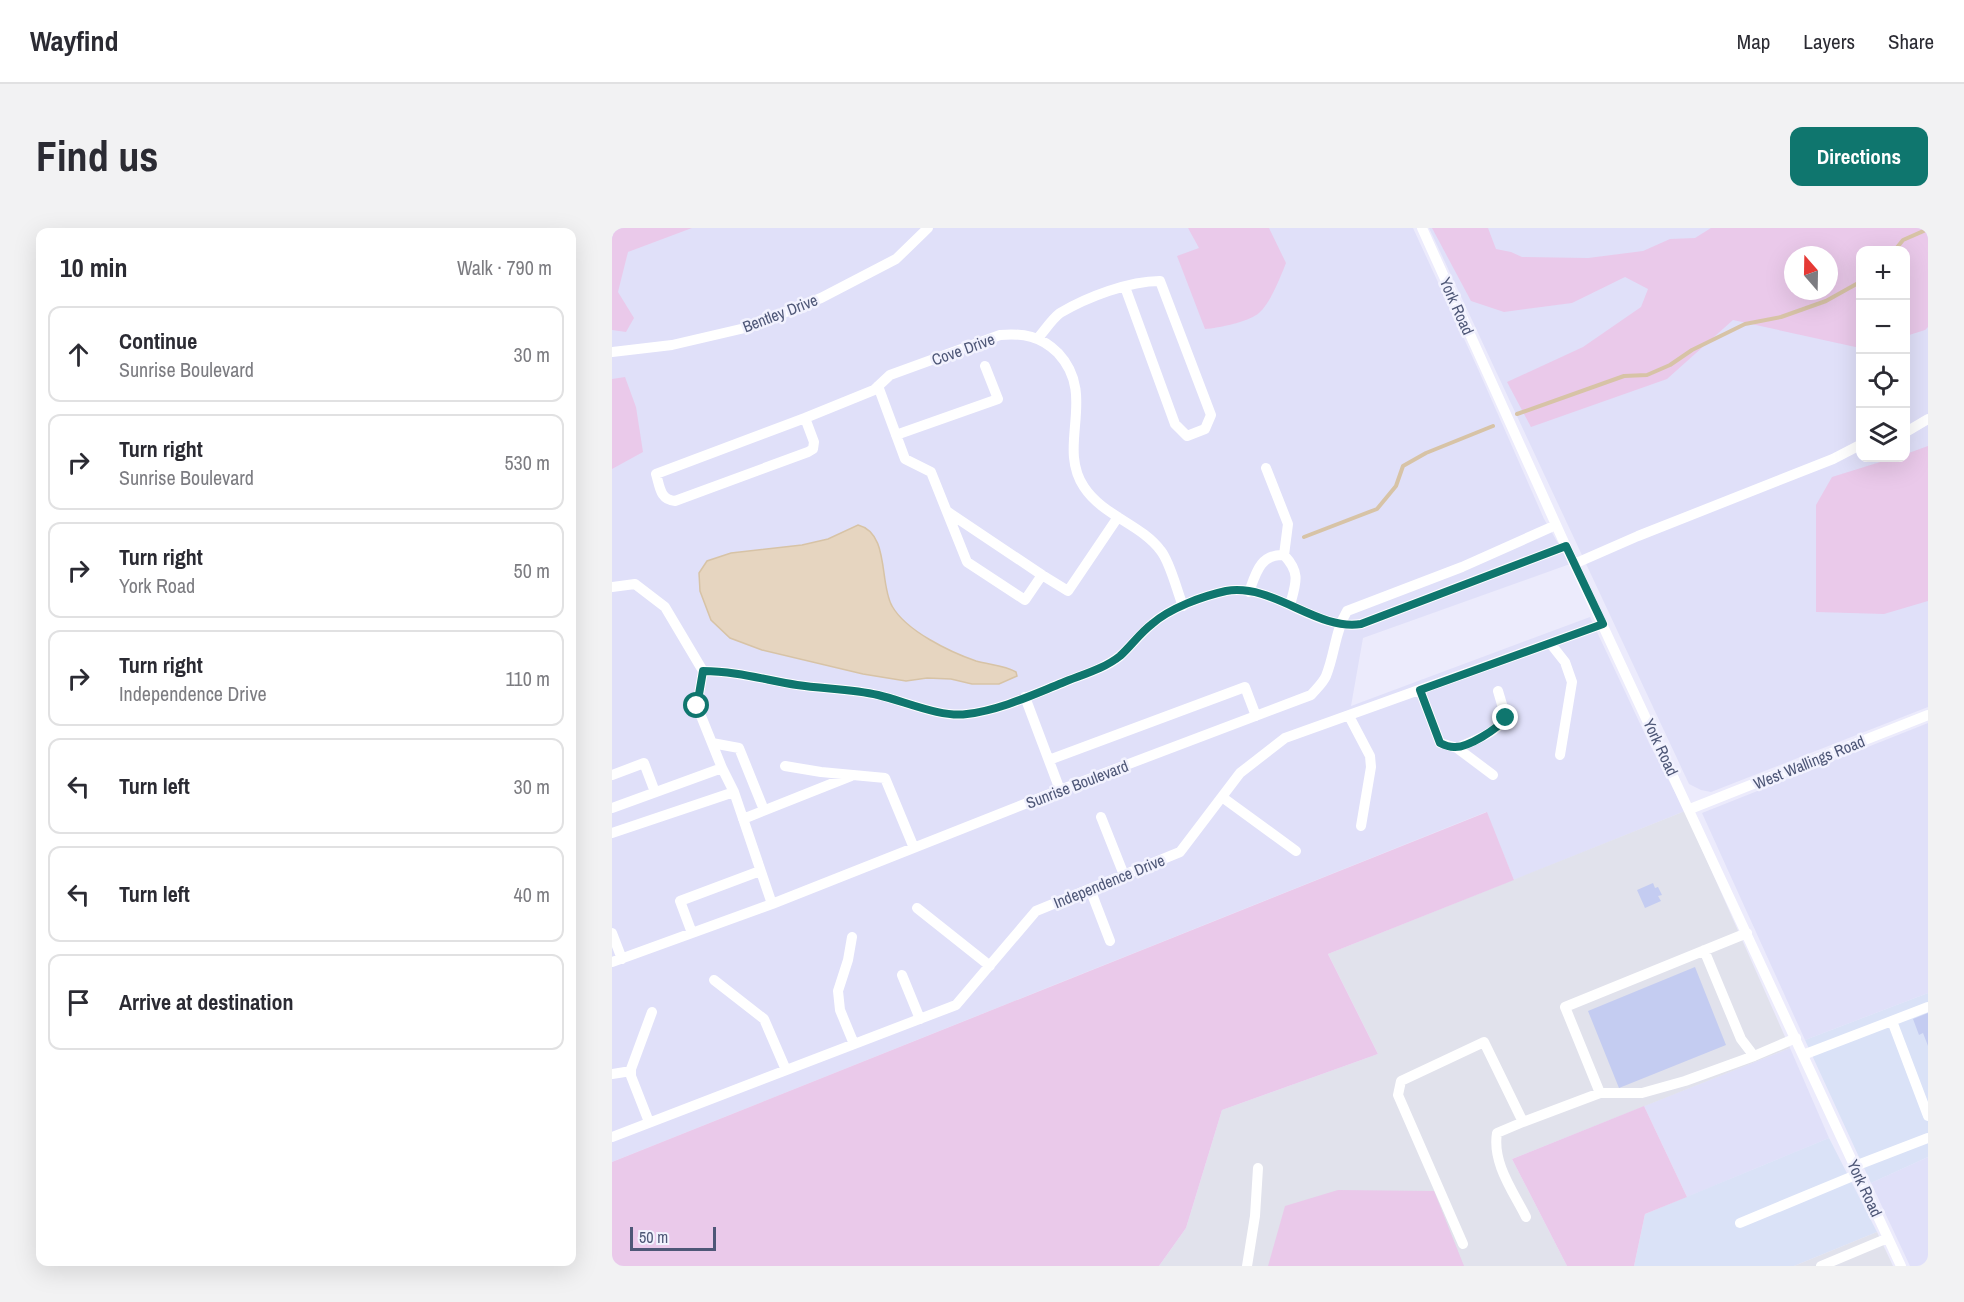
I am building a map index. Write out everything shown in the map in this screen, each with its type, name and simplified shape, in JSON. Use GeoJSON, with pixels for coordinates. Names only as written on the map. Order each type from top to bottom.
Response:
{"type":"FeatureCollection","features":[{"type":"Feature","properties":{"kind":"street","name":"Bentley Drive"},"geometry":{"type":"LineString","coordinates":[[612,352],[672,345],[745,328],[810,302],[896,259],[928,228]]}},
{"type":"Feature","properties":{"kind":"street","name":"York Road"},"geometry":{"type":"LineString","coordinates":[[1422,228],[1556,525],[1901,1266]]}},
{"type":"Feature","properties":{"kind":"street"},"geometry":{"type":"LineString","coordinates":[[1125,287],[1175,424],[1187,436],[1205,429],[1211,415],[1160,281],[1142,281],[1089,299],[1058,315],[1038,338],[1048,343],[1063,359],[1077,388],[1074,447],[1076,469],[1084,487],[1093,498],[1144,534],[1162,552],[1183,606]]}},
{"type":"Feature","properties":{"kind":"street","name":"Cove Drive"},"geometry":{"type":"LineString","coordinates":[[805,418],[814,442],[813,449],[808,452],[675,501],[663,497],[656,474],[874,390],[890,375],[1000,335],[1019,334],[1038,338]]}},
{"type":"Feature","properties":{"kind":"street"},"geometry":{"type":"LineString","coordinates":[[896,435],[998,399],[985,366]]}},
{"type":"Feature","properties":{"kind":"street"},"geometry":{"type":"LineString","coordinates":[[878,386],[904,459],[932,472],[967,562],[1025,600],[1042,575]]}},
{"type":"Feature","properties":{"kind":"street"},"geometry":{"type":"LineString","coordinates":[[1910,429],[1928,419]]}},
{"type":"Feature","properties":{"kind":"street"},"geometry":{"type":"LineString","coordinates":[[1574,564],[1638,536],[1833,459],[1856,447]]}},
{"type":"Feature","properties":{"kind":"street"},"geometry":{"type":"LineString","coordinates":[[1266,468],[1288,524],[1284,555]]}},
{"type":"Feature","properties":{"kind":"street"},"geometry":{"type":"LineString","coordinates":[[947,512],[1068,591],[1118,517]]}},
{"type":"Feature","properties":{"kind":"street"},"geometry":{"type":"LineString","coordinates":[[1339,625],[1347,611],[1462,567],[1556,525]]}},
{"type":"Feature","properties":{"kind":"street"},"geometry":{"type":"LineString","coordinates":[[703,671],[735,673],[756,679],[876,695],[943,712],[965,715],[1025,697],[1091,672],[1119,657],[1166,613],[1226,591],[1249,592],[1290,605],[1339,625],[1361,624],[1566,546]]}},
{"type":"Feature","properties":{"kind":"street"},"geometry":{"type":"LineString","coordinates":[[1249,592],[1257,568],[1265,560],[1276,555],[1284,555],[1293,564],[1297,581],[1290,605]]}},
{"type":"Feature","properties":{"kind":"street"},"geometry":{"type":"LineString","coordinates":[[612,587],[635,584],[665,606],[703,671],[697,706],[734,792],[772,904]]}},
{"type":"Feature","properties":{"kind":"street","name":"Independence Drive"},"geometry":{"type":"LineString","coordinates":[[612,1137],[956,1005],[1036,911],[1180,852],[1240,773],[1285,738],[1603,624]]}},
{"type":"Feature","properties":{"kind":"street","name":"Sunrise Boulevard"},"geometry":{"type":"LineString","coordinates":[[617,960],[772,904],[1060,790],[1311,695],[1325,678],[1337,641],[1339,625]]}},
{"type":"Feature","properties":{"kind":"street"},"geometry":{"type":"LineString","coordinates":[[1550,643],[1565,662],[1572,682],[1560,755]]}},
{"type":"Feature","properties":{"kind":"street"},"geometry":{"type":"LineString","coordinates":[[1049,760],[1245,687],[1256,716]]}},
{"type":"Feature","properties":{"kind":"street"},"geometry":{"type":"LineString","coordinates":[[1420,690],[1440,743],[1457,748],[1493,775]]}},
{"type":"Feature","properties":{"kind":"street"},"geometry":{"type":"LineString","coordinates":[[1457,748],[1498,728],[1506,718],[1498,691]]}},
{"type":"Feature","properties":{"kind":"street"},"geometry":{"type":"LineString","coordinates":[[1025,697],[1060,790]]}},
{"type":"Feature","properties":{"kind":"street","name":"West Wallings Road"},"geometry":{"type":"LineString","coordinates":[[1690,809],[1928,715]]}},
{"type":"Feature","properties":{"kind":"street"},"geometry":{"type":"LineString","coordinates":[[1349,716],[1370,756],[1371,766],[1361,826]]}},
{"type":"Feature","properties":{"kind":"street"},"geometry":{"type":"LineString","coordinates":[[712,743],[739,748],[764,810]]}},
{"type":"Feature","properties":{"kind":"street"},"geometry":{"type":"LineString","coordinates":[[612,775],[644,763],[655,792]]}},
{"type":"Feature","properties":{"kind":"street"},"geometry":{"type":"LineString","coordinates":[[785,766],[885,778],[914,848]]}},
{"type":"Feature","properties":{"kind":"street"},"geometry":{"type":"LineString","coordinates":[[612,808],[722,768]]}},
{"type":"Feature","properties":{"kind":"street"},"geometry":{"type":"LineString","coordinates":[[743,819],[853,775]]}},
{"type":"Feature","properties":{"kind":"street"},"geometry":{"type":"LineString","coordinates":[[612,833],[734,792]]}},
{"type":"Feature","properties":{"kind":"street"},"geometry":{"type":"LineString","coordinates":[[1222,797],[1296,850]]}},
{"type":"Feature","properties":{"kind":"street"},"geometry":{"type":"LineString","coordinates":[[1101,817],[1124,875]]}},
{"type":"Feature","properties":{"kind":"street"},"geometry":{"type":"LineString","coordinates":[[692,933],[680,901],[760,871]]}},
{"type":"Feature","properties":{"kind":"street"},"geometry":{"type":"LineString","coordinates":[[1090,889],[1110,941]]}},
{"type":"Feature","properties":{"kind":"street"},"geometry":{"type":"LineString","coordinates":[[917,908],[990,966]]}},
{"type":"Feature","properties":{"kind":"street"},"geometry":{"type":"LineString","coordinates":[[612,933],[617,960]]}},
{"type":"Feature","properties":{"kind":"street"},"geometry":{"type":"LineString","coordinates":[[1600,1093],[1565,1007],[1747,933]]}},
{"type":"Feature","properties":{"kind":"street"},"geometry":{"type":"LineString","coordinates":[[852,937],[838,992],[840,1010],[854,1044]]}},
{"type":"Feature","properties":{"kind":"street"},"geometry":{"type":"LineString","coordinates":[[1704,950],[1741,1039],[1754,1056]]}},
{"type":"Feature","properties":{"kind":"street"},"geometry":{"type":"LineString","coordinates":[[902,975],[920,1019]]}},
{"type":"Feature","properties":{"kind":"street"},"geometry":{"type":"LineString","coordinates":[[714,980],[764,1020],[786,1070]]}},
{"type":"Feature","properties":{"kind":"street"},"geometry":{"type":"LineString","coordinates":[[1803,1055],[1928,1007]]}},
{"type":"Feature","properties":{"kind":"street"},"geometry":{"type":"LineString","coordinates":[[649,1122],[631,1071],[652,1012]]}},
{"type":"Feature","properties":{"kind":"street"},"geometry":{"type":"LineString","coordinates":[[1892,1021],[1928,1116]]}},
{"type":"Feature","properties":{"kind":"street"},"geometry":{"type":"LineString","coordinates":[[1526,1217],[1500,1165],[1495,1145],[1497,1132],[1600,1093],[1642,1093],[1685,1081],[1796,1038]]}},
{"type":"Feature","properties":{"kind":"street"},"geometry":{"type":"LineString","coordinates":[[1463,1244],[1398,1095],[1401,1081],[1484,1042],[1523,1122]]}},
{"type":"Feature","properties":{"kind":"street"},"geometry":{"type":"LineString","coordinates":[[612,1074],[631,1071]]}},
{"type":"Feature","properties":{"kind":"street"},"geometry":{"type":"LineString","coordinates":[[1740,1223],[1928,1138]]}},
{"type":"Feature","properties":{"kind":"street"},"geometry":{"type":"LineString","coordinates":[[1246,1266],[1255,1216],[1258,1168]]}},
{"type":"Feature","properties":{"kind":"street"},"geometry":{"type":"LineString","coordinates":[[1821,1266],[1888,1238]]}},
{"type":"Feature","properties":{"kind":"shaded area"},"geometry":{"type":"Polygon","coordinates":[[[612,228],[1413,228],[1544,519],[1570,564],[1363,638],[1351,706],[1590,617],[1651,747],[1685,811],[1514,880],[1486,812],[612,1162],[612,228]]]}},
{"type":"Feature","properties":{"kind":"shaded area"},"geometry":{"type":"Polygon","coordinates":[[[612,228],[692,228],[628,252],[618,292],[634,318],[626,332],[612,330],[612,228]]]}},
{"type":"Feature","properties":{"kind":"shaded area"},"geometry":{"type":"Polygon","coordinates":[[[1188,228],[1269,228],[1286,263],[1271,296],[1259,313],[1241,322],[1205,329],[1177,256],[1199,248],[1188,228]]]}},
{"type":"Feature","properties":{"kind":"shaded area"},"geometry":{"type":"Polygon","coordinates":[[[1429,228],[1928,228],[1928,707],[1711,792],[1689,784],[1429,228]]]}},
{"type":"Feature","properties":{"kind":"shaded area"},"geometry":{"type":"Polygon","coordinates":[[[1432,228],[1488,228],[1496,249],[1522,257],[1588,258],[1643,251],[1670,239],[1695,238],[1711,228],[1928,228],[1928,327],[1925,330],[1910,335],[1910,246],[1856,246],[1856,347],[1733,320],[1667,379],[1531,427],[1507,382],[1583,347],[1641,307],[1648,289],[1625,277],[1572,303],[1504,312],[1471,301],[1432,228]]]}},
{"type":"Feature","properties":{"kind":"shaded area"},"geometry":{"type":"Polygon","coordinates":[[[625,377],[636,407],[643,452],[612,469],[612,379],[625,377]]]}},
{"type":"Feature","properties":{"kind":"shaded area"},"geometry":{"type":"Polygon","coordinates":[[[1928,446],[1928,601],[1884,614],[1816,612],[1816,505],[1832,477],[1880,462],[1910,462],[1910,453],[1928,446]]]}},
{"type":"Feature","properties":{"kind":"shaded area"},"geometry":{"type":"Polygon","coordinates":[[[858,525],[868,530],[875,538],[882,560],[888,597],[892,606],[907,624],[930,640],[954,652],[976,661],[1002,666],[1016,672],[1017,676],[999,684],[972,684],[951,679],[927,678],[906,681],[863,674],[762,650],[730,638],[711,620],[700,591],[699,573],[707,561],[731,553],[802,545],[828,539],[858,525]]]}},
{"type":"Feature","properties":{"kind":"shaded area"},"geometry":{"type":"Polygon","coordinates":[[[1928,723],[1928,993],[1805,1040],[1702,813],[1928,723]]]}},
{"type":"Feature","properties":{"kind":"shaded area"},"geometry":{"type":"Polygon","coordinates":[[[1685,811],[1790,1048],[1512,1159],[1567,1266],[1159,1266],[1186,1228],[1222,1110],[1378,1054],[1328,954],[1685,811]]]}},
{"type":"Feature","properties":{"kind":"shaded area"},"geometry":{"type":"Polygon","coordinates":[[[1487,812],[1514,880],[1328,954],[1378,1054],[1222,1110],[1186,1228],[1159,1266],[612,1266],[612,1162],[1487,812]]]}},
{"type":"Feature","properties":{"kind":"shaded area"},"geometry":{"type":"Polygon","coordinates":[[[1928,993],[1928,1157],[1871,1183],[1805,1040],[1928,993]]]}},
{"type":"Feature","properties":{"kind":"shaded area"},"geometry":{"type":"Polygon","coordinates":[[[1790,1048],[1829,1138],[1687,1197],[1644,1106],[1790,1048]]]}},
{"type":"Feature","properties":{"kind":"shaded area"},"geometry":{"type":"Polygon","coordinates":[[[1644,1106],[1687,1197],[1645,1214],[1634,1266],[1567,1266],[1512,1159],[1644,1106]]]}},
{"type":"Feature","properties":{"kind":"shaded area"},"geometry":{"type":"Polygon","coordinates":[[[1829,1138],[1877,1232],[1794,1266],[1634,1266],[1645,1214],[1829,1138]]]}},
{"type":"Feature","properties":{"kind":"shaded area"},"geometry":{"type":"Polygon","coordinates":[[[1928,1157],[1928,1266],[1910,1266],[1871,1183],[1928,1157]]]}},
{"type":"Feature","properties":{"kind":"shaded area"},"geometry":{"type":"Polygon","coordinates":[[[1338,1190],[1434,1191],[1464,1266],[1268,1266],[1285,1206],[1338,1190]]]}},
{"type":"Feature","properties":{"kind":"shaded area"},"geometry":{"type":"Polygon","coordinates":[[[1877,1232],[1893,1266],[1794,1266],[1877,1232]]]}},
{"type":"Feature","properties":{"kind":"building"},"geometry":{"type":"Polygon","coordinates":[[[1653,883],[1662,895],[1658,896],[1661,901],[1645,908],[1637,890],[1653,883]]]}},
{"type":"Feature","properties":{"kind":"building"},"geometry":{"type":"Polygon","coordinates":[[[1695,967],[1726,1045],[1619,1088],[1588,1011],[1695,967]]]}},
{"type":"Feature","properties":{"kind":"building"},"geometry":{"type":"Polygon","coordinates":[[[1928,1013],[1928,1046],[1923,1033],[1919,1035],[1913,1019],[1928,1013]]]}},
{"type":"Feature","properties":{"kind":"waterway"},"geometry":{"type":"LineString","coordinates":[[1898,246],[1903,240],[1928,229]]}},
{"type":"Feature","properties":{"kind":"waterway"},"geometry":{"type":"LineString","coordinates":[[1517,414],[1624,376],[1647,375],[1745,324],[1781,317],[1826,301],[1856,284]]}},
{"type":"Feature","properties":{"kind":"waterway"},"geometry":{"type":"LineString","coordinates":[[1304,537],[1377,509],[1396,486],[1403,466],[1426,453],[1493,426]]}},
{"type":"Feature","properties":{"kind":"route"},"geometry":{"type":"LineString","coordinates":[[697,706],[703,671],[716,671],[802,686],[876,695],[943,712],[965,715],[1025,697],[1091,672],[1119,657],[1166,613],[1226,591],[1244,591],[1270,597],[1339,625],[1352,626],[1566,546],[1603,624],[1420,690],[1440,743],[1457,748],[1498,728],[1506,718]]}}]}
